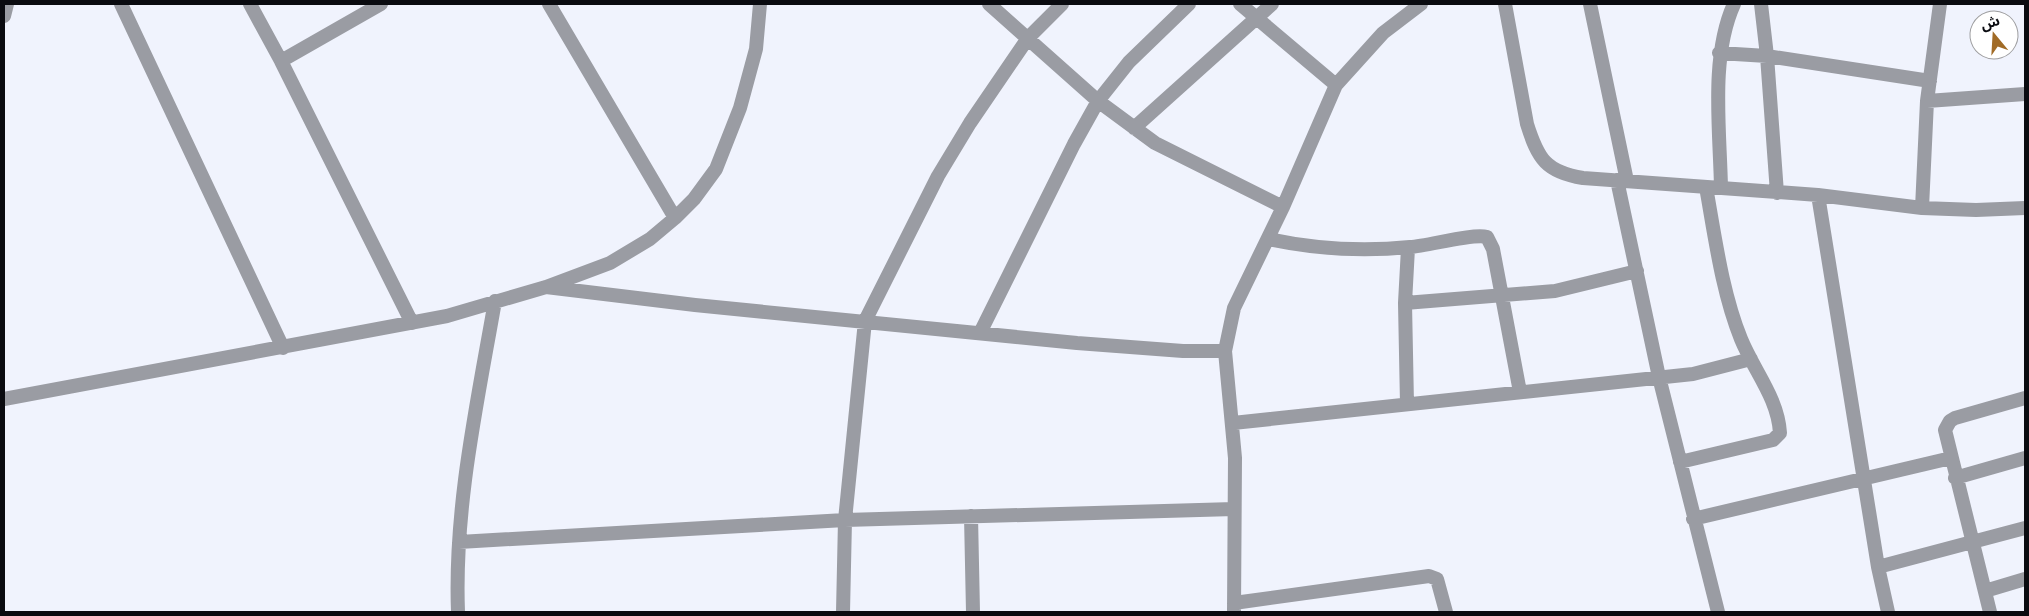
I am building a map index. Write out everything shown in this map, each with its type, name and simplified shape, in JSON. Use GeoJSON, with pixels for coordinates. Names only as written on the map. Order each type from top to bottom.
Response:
{"type":"FeatureCollection","features":[{"type":"Feature","properties":{"kind":"street"},"geometry":{"type":"LineString","coordinates":[[4,16],[8,4]]}},
{"type":"Feature","properties":{"kind":"street"},"geometry":{"type":"LineString","coordinates":[[121,4],[283,348]]}},
{"type":"Feature","properties":{"kind":"street"},"geometry":{"type":"LineString","coordinates":[[250,4],[281,61],[412,323]]}},
{"type":"Feature","properties":{"kind":"street"},"geometry":{"type":"LineString","coordinates":[[281,61],[380,4]]}},
{"type":"Feature","properties":{"kind":"street"},"geometry":{"type":"LineString","coordinates":[[549,4],[676,218]]}},
{"type":"Feature","properties":{"kind":"street"},"geometry":{"type":"LineString","coordinates":[[4,399],[412,323],[546,287],[610,263],[650,239],[676,218],[694,199],[716,169],[740,108],[756,50],[760,4]]}},
{"type":"Feature","properties":{"kind":"street"},"geometry":{"type":"LineString","coordinates":[[989,4],[1098,101],[1155,143],[1283,207]]}},
{"type":"Feature","properties":{"kind":"street"},"geometry":{"type":"LineString","coordinates":[[842,612],[844,520],[865,321],[938,176],[970,123],[1028,38],[1062,4]]}},
{"type":"Feature","properties":{"kind":"street"},"geometry":{"type":"LineString","coordinates":[[980,333],[1074,144],[1098,101],[1129,62],[1189,4]]}},
{"type":"Feature","properties":{"kind":"street"},"geometry":{"type":"LineString","coordinates":[[1240,4],[1336,85]]}},
{"type":"Feature","properties":{"kind":"street"},"geometry":{"type":"LineString","coordinates":[[1134,128],[1272,4]]}},
{"type":"Feature","properties":{"kind":"street"},"geometry":{"type":"LineString","coordinates":[[1421,4],[1383,33],[1336,85],[1283,207],[1234,308],[1225,352],[1233,423],[1234,608],[1429,576],[1438,579],[1446,612]]}},
{"type":"Feature","properties":{"kind":"street"},"geometry":{"type":"LineString","coordinates":[[1505,4],[1527,124],[1533,142],[1540,154],[1550,167],[1561,175],[1818,195],[1922,208],[1976,210],[2025,208]]}},
{"type":"Feature","properties":{"kind":"street"},"geometry":{"type":"LineString","coordinates":[[1590,4],[1637,271],[1659,377],[1693,519],[1718,612]]}},
{"type":"Feature","properties":{"kind":"street"},"geometry":{"type":"LineString","coordinates":[[1721,188],[1720,53],[1728,18],[1734,4]]}},
{"type":"Feature","properties":{"kind":"street"},"geometry":{"type":"LineString","coordinates":[[1761,4],[1767,56],[1777,192]]}},
{"type":"Feature","properties":{"kind":"street"},"geometry":{"type":"LineString","coordinates":[[1922,208],[1927,101],[1940,4]]}},
{"type":"Feature","properties":{"kind":"street"},"geometry":{"type":"LineString","coordinates":[[1720,53],[1767,56],[1930,81]]}},
{"type":"Feature","properties":{"kind":"street"},"geometry":{"type":"LineString","coordinates":[[1927,101],[2025,94]]}},
{"type":"Feature","properties":{"kind":"street"},"geometry":{"type":"LineString","coordinates":[[1680,462],[1750,446],[1779,436],[1780,430],[1768,389],[1741,338],[1728,294],[1706,187]]}},
{"type":"Feature","properties":{"kind":"street"},"geometry":{"type":"LineString","coordinates":[[1818,195],[1863,480],[1888,612]]}},
{"type":"Feature","properties":{"kind":"street"},"geometry":{"type":"LineString","coordinates":[[1268,239],[1301,246],[1345,250],[1408,248],[1487,237],[1493,249],[1520,392]]}},
{"type":"Feature","properties":{"kind":"street"},"geometry":{"type":"LineString","coordinates":[[1408,248],[1405,303],[1408,404]]}},
{"type":"Feature","properties":{"kind":"street"},"geometry":{"type":"LineString","coordinates":[[1405,303],[1571,288],[1637,271]]}},
{"type":"Feature","properties":{"kind":"street"},"geometry":{"type":"LineString","coordinates":[[546,287],[695,305],[1087,344],[1225,352]]}},
{"type":"Feature","properties":{"kind":"street"},"geometry":{"type":"LineString","coordinates":[[458,612],[459,542],[467,469],[495,301]]}},
{"type":"Feature","properties":{"kind":"street"},"geometry":{"type":"LineString","coordinates":[[1233,423],[1693,374],[1751,359]]}},
{"type":"Feature","properties":{"kind":"street"},"geometry":{"type":"LineString","coordinates":[[1990,612],[1950,458],[1945,430],[1950,422],[1964,415],[2025,398]]}},
{"type":"Feature","properties":{"kind":"street"},"geometry":{"type":"LineString","coordinates":[[1693,519],[1950,458]]}},
{"type":"Feature","properties":{"kind":"street"},"geometry":{"type":"LineString","coordinates":[[1955,478],[2025,458]]}},
{"type":"Feature","properties":{"kind":"street"},"geometry":{"type":"LineString","coordinates":[[459,542],[844,520],[1234,509]]}},
{"type":"Feature","properties":{"kind":"street"},"geometry":{"type":"LineString","coordinates":[[971,516],[974,612]]}},
{"type":"Feature","properties":{"kind":"street"},"geometry":{"type":"LineString","coordinates":[[1878,567],[2025,528]]}},
{"type":"Feature","properties":{"kind":"street"},"geometry":{"type":"LineString","coordinates":[[1985,591],[2025,579]]}}]}
